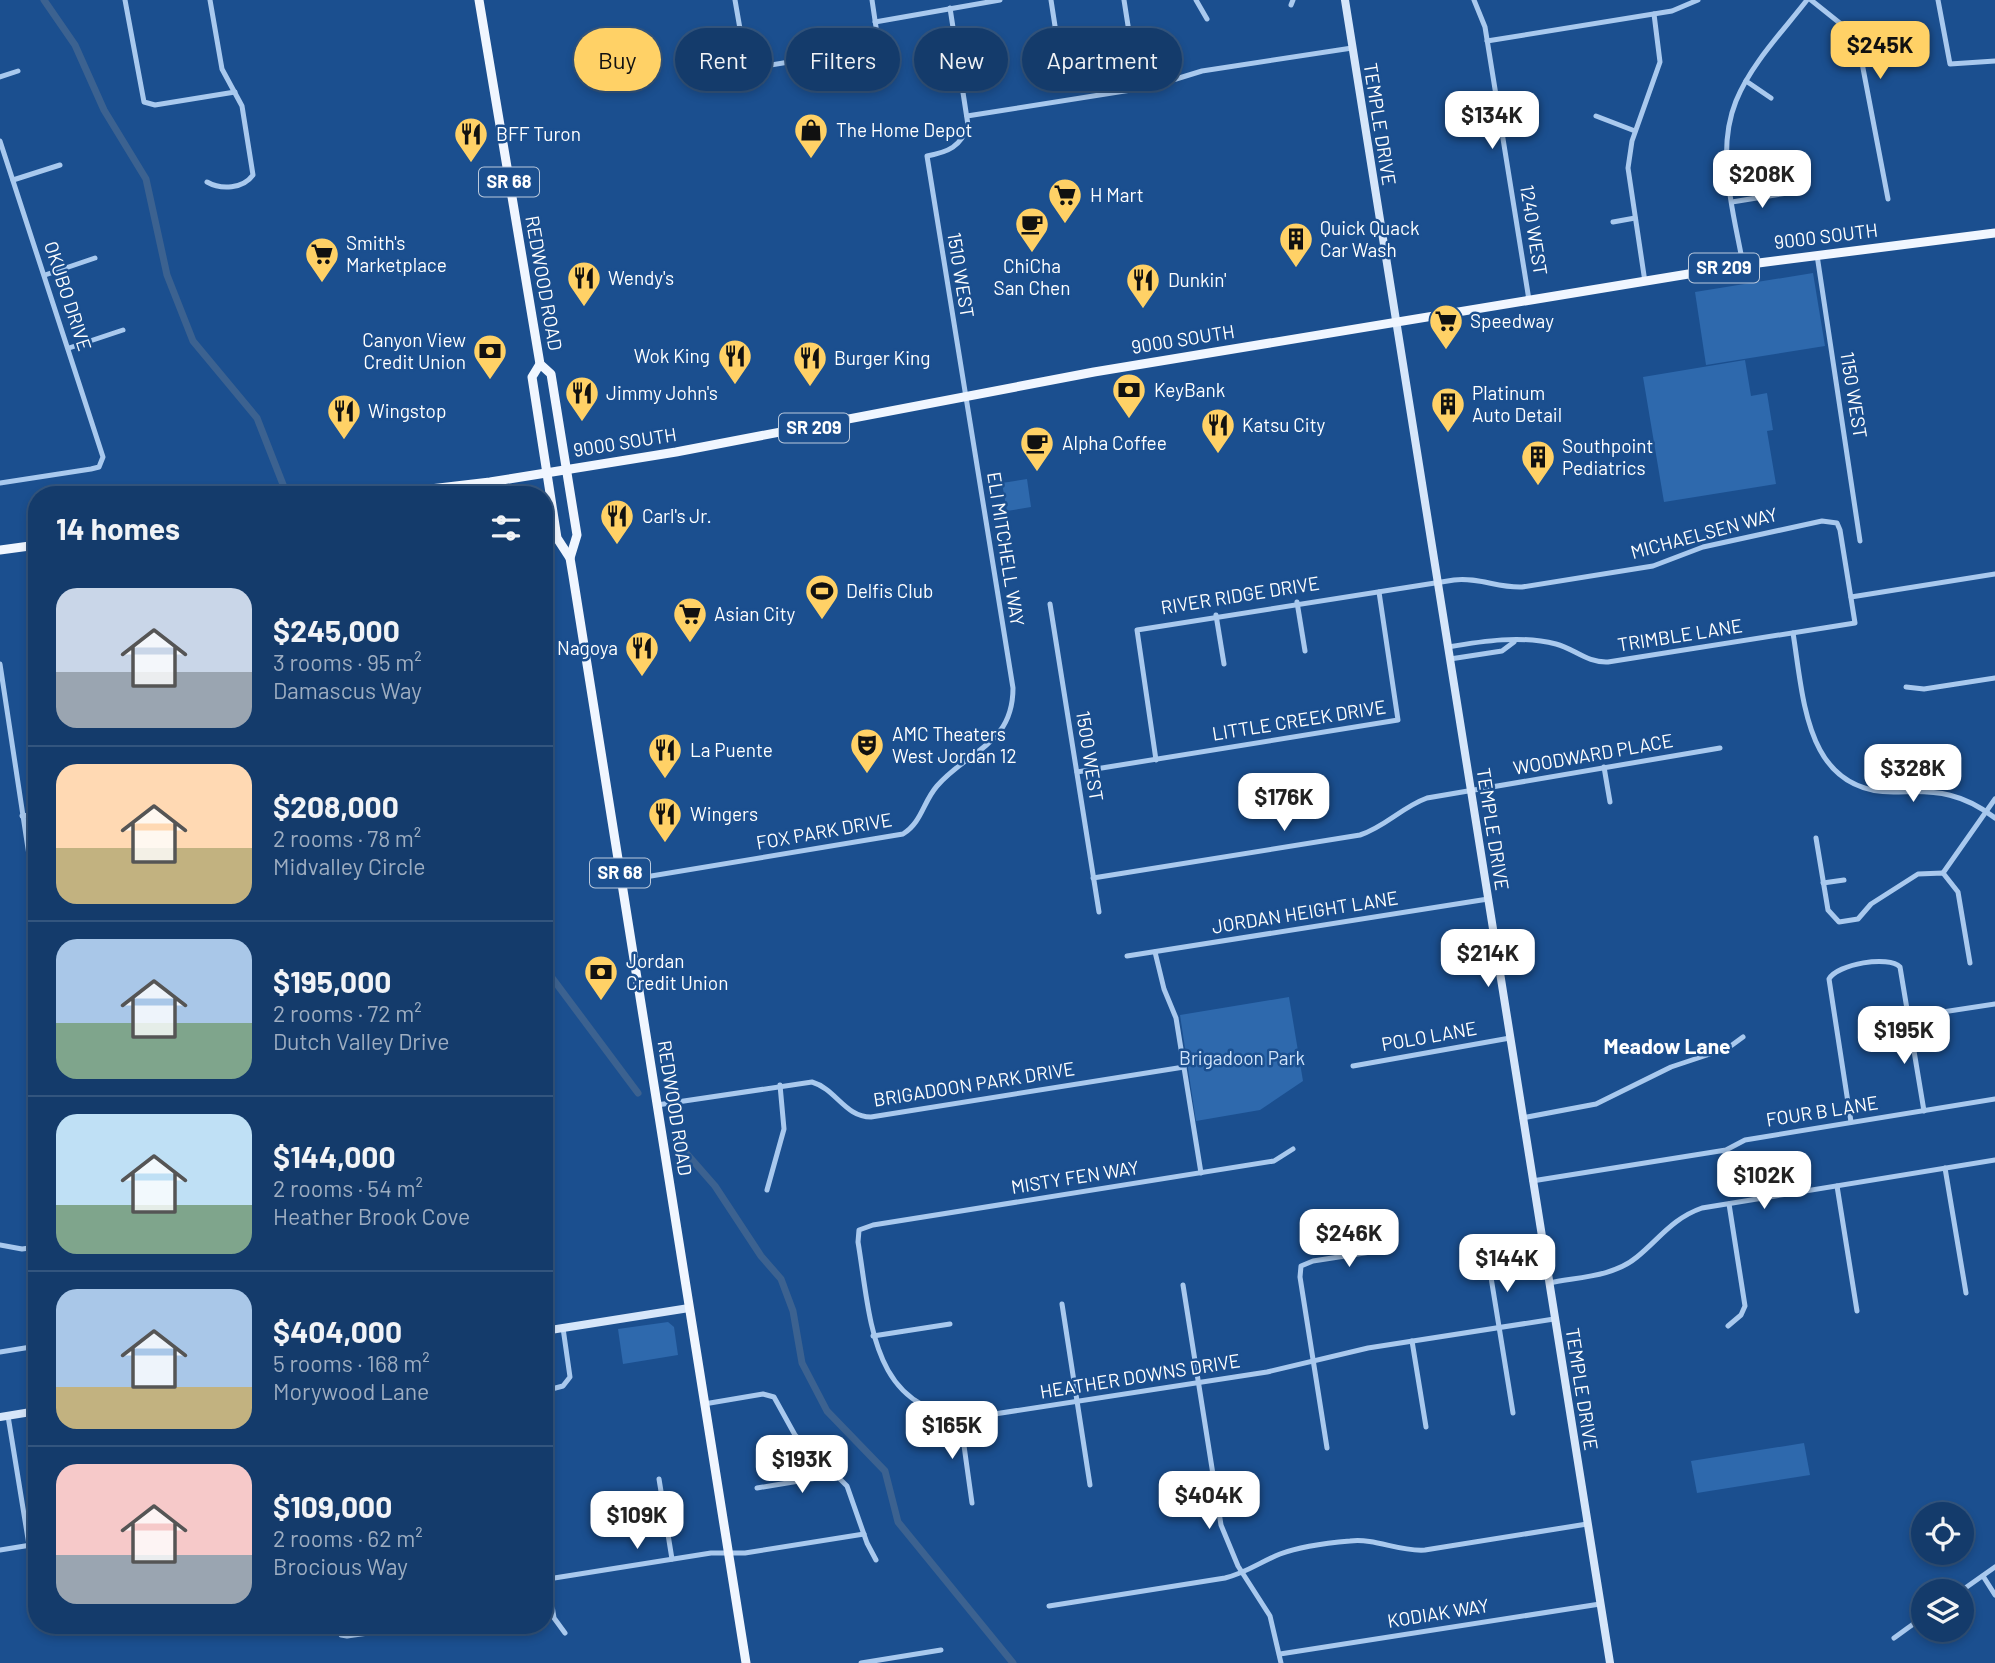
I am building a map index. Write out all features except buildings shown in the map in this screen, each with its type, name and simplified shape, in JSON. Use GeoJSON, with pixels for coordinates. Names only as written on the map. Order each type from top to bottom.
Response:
{"type":"FeatureCollection","features":[{"type":"Feature","properties":{"kind":"main road","name":"REDWOOD ROAD"},"geometry":{"type":"LineString","coordinates":[[480,0],[540,364],[551,374],[567,469],[577,535],[570,558]]}},
{"type":"Feature","properties":{"kind":"main road","name":"9000 SOUTH"},"geometry":{"type":"LineString","coordinates":[[445,486],[567,469],[806,429],[1094,372],[1743,265],[1995,233]]}},
{"type":"Feature","properties":{"kind":"main road","name":"REDWOOD ROAD"},"geometry":{"type":"LineString","coordinates":[[540,364],[532,377],[549,486]]}},
{"type":"Feature","properties":{"kind":"main road","name":"REDWOOD ROAD"},"geometry":{"type":"LineString","coordinates":[[553,508],[558,538],[570,558],[746,1663]]}},
{"type":"Feature","properties":{"kind":"main road"},"geometry":{"type":"LineString","coordinates":[[0,550],[28,546]]}},
{"type":"Feature","properties":{"kind":"street"},"geometry":{"type":"LineString","coordinates":[[125,0],[144,102],[155,105],[235,92]]}},
{"type":"Feature","properties":{"kind":"street"},"geometry":{"type":"LineString","coordinates":[[207,182],[222,187],[242,184],[251,179],[253,169],[242,106],[220,62],[210,0]]}},
{"type":"Feature","properties":{"kind":"street"},"geometry":{"type":"LineString","coordinates":[[735,0],[747,69],[786,62]]}},
{"type":"Feature","properties":{"kind":"street"},"geometry":{"type":"LineString","coordinates":[[872,0],[876,28]]}},
{"type":"Feature","properties":{"kind":"street"},"geometry":{"type":"LineString","coordinates":[[875,22],[1000,0]]}},
{"type":"Feature","properties":{"kind":"street"},"geometry":{"type":"LineString","coordinates":[[1051,0],[1054,28]]}},
{"type":"Feature","properties":{"kind":"street"},"geometry":{"type":"LineString","coordinates":[[1124,0],[1128,28]]}},
{"type":"Feature","properties":{"kind":"street"},"geometry":{"type":"LineString","coordinates":[[1196,0],[1207,19]]}},
{"type":"Feature","properties":{"kind":"street","name":"TEMPLE DRIVE"},"geometry":{"type":"LineString","coordinates":[[1345,0],[1610,1663]]}},
{"type":"Feature","properties":{"kind":"street","name":"1240 WEST"},"geometry":{"type":"LineString","coordinates":[[1474,0],[1488,41],[1529,300]]}},
{"type":"Feature","properties":{"kind":"street"},"geometry":{"type":"LineString","coordinates":[[1488,41],[1672,11],[1698,0]]}},
{"type":"Feature","properties":{"kind":"street"},"geometry":{"type":"LineString","coordinates":[[1743,265],[1732,202],[1726,139],[1736,100],[1746,81],[1809,0],[1858,42],[1888,199]]}},
{"type":"Feature","properties":{"kind":"street"},"geometry":{"type":"LineString","coordinates":[[1938,0],[1950,64],[1995,61]]}},
{"type":"Feature","properties":{"kind":"street"},"geometry":{"type":"LineString","coordinates":[[950,8],[967,116],[1125,91]]}},
{"type":"Feature","properties":{"kind":"street"},"geometry":{"type":"LineString","coordinates":[[1645,282],[1628,168],[1635,131],[1660,62],[1654,14]]}},
{"type":"Feature","properties":{"kind":"street"},"geometry":{"type":"LineString","coordinates":[[1182,77],[1202,71],[1352,48]]}},
{"type":"Feature","properties":{"kind":"street"},"geometry":{"type":"LineString","coordinates":[[0,77],[18,71]]}},
{"type":"Feature","properties":{"kind":"street"},"geometry":{"type":"LineString","coordinates":[[1746,81],[1771,98]]}},
{"type":"Feature","properties":{"kind":"street","name":"1510 WEST"},"geometry":{"type":"LineString","coordinates":[[965,398],[926,156],[951,150],[960,142],[968,125],[967,116]]}},
{"type":"Feature","properties":{"kind":"street"},"geometry":{"type":"LineString","coordinates":[[1596,116],[1635,131]]}},
{"type":"Feature","properties":{"kind":"street","name":"OKUBO DRIVE"},"geometry":{"type":"LineString","coordinates":[[0,141],[102,449],[103,463],[91,469],[0,483]]}},
{"type":"Feature","properties":{"kind":"street"},"geometry":{"type":"LineString","coordinates":[[13,180],[60,165]]}},
{"type":"Feature","properties":{"kind":"street"},"geometry":{"type":"LineString","coordinates":[[1732,202],[1787,193]]}},
{"type":"Feature","properties":{"kind":"street"},"geometry":{"type":"LineString","coordinates":[[1613,222],[1635,218]]}},
{"type":"Feature","properties":{"kind":"street","name":"1150 WEST"},"geometry":{"type":"LineString","coordinates":[[1817,255],[1860,541]]}},
{"type":"Feature","properties":{"kind":"street"},"geometry":{"type":"LineString","coordinates":[[45,275],[95,258]]}},
{"type":"Feature","properties":{"kind":"street"},"geometry":{"type":"LineString","coordinates":[[69,348],[123,330]]}},
{"type":"Feature","properties":{"kind":"street","name":"ELI MITCHELL WAY"},"geometry":{"type":"LineString","coordinates":[[965,398],[1013,688],[1012,706]]}},
{"type":"Feature","properties":{"kind":"street","name":"MICHAELSEN WAY"},"geometry":{"type":"LineString","coordinates":[[1437,583],[1476,579],[1522,587],[1653,566],[1703,547],[1828,521],[1837,523],[1840,530],[1855,623]]}},
{"type":"Feature","properties":{"kind":"street"},"geometry":{"type":"LineString","coordinates":[[1851,597],[1995,573]]}},
{"type":"Feature","properties":{"kind":"street","name":"RIVER RIDGE DRIVE"},"geometry":{"type":"LineString","coordinates":[[1156,760],[1137,630],[1297,602],[1437,583]]}},
{"type":"Feature","properties":{"kind":"street","name":"LITTLE CREEK DRIVE"},"geometry":{"type":"LineString","coordinates":[[1077,772],[1398,720],[1379,592]]}},
{"type":"Feature","properties":{"kind":"street"},"geometry":{"type":"LineString","coordinates":[[1297,602],[1305,650]]}},
{"type":"Feature","properties":{"kind":"street","name":"1500 WEST"},"geometry":{"type":"LineString","coordinates":[[1050,604],[1099,912]]}},
{"type":"Feature","properties":{"kind":"street"},"geometry":{"type":"LineString","coordinates":[[1216,615],[1224,664]]}},
{"type":"Feature","properties":{"kind":"street","name":"TRIMBLE LANE"},"geometry":{"type":"LineString","coordinates":[[1448,646],[1500,638],[1514,642],[1547,642],[1566,648],[1588,660],[1608,662],[1855,623]]}},
{"type":"Feature","properties":{"kind":"street"},"geometry":{"type":"LineString","coordinates":[[1793,633],[1811,733],[1818,750],[1836,771],[1865,787],[1891,792],[1943,792],[1961,797],[1995,818]]}},
{"type":"Feature","properties":{"kind":"street","name":"TRIMBLE LANE"},"geometry":{"type":"LineString","coordinates":[[1450,659],[1502,651],[1514,642]]}},
{"type":"Feature","properties":{"kind":"street"},"geometry":{"type":"LineString","coordinates":[[0,664],[28,853]]}},
{"type":"Feature","properties":{"kind":"street"},"geometry":{"type":"LineString","coordinates":[[1906,687],[1924,689],[1995,678]]}},
{"type":"Feature","properties":{"kind":"street","name":"FOX PARK DRIVE"},"geometry":{"type":"LineString","coordinates":[[621,881],[903,834],[917,823],[935,788],[996,737],[1005,725],[1012,706]]}},
{"type":"Feature","properties":{"kind":"street","name":"WOODWARD PLACE"},"geometry":{"type":"LineString","coordinates":[[1093,878],[1360,835],[1380,827],[1417,802],[1720,748]]}},
{"type":"Feature","properties":{"kind":"street"},"geometry":{"type":"LineString","coordinates":[[1604,767],[1610,802]]}},
{"type":"Feature","properties":{"kind":"street"},"geometry":{"type":"LineString","coordinates":[[1943,873],[1995,799]]}},
{"type":"Feature","properties":{"kind":"street"},"geometry":{"type":"LineString","coordinates":[[22,816],[28,815]]}},
{"type":"Feature","properties":{"kind":"street"},"geometry":{"type":"LineString","coordinates":[[1815,838],[1829,912],[1837,921],[1843,923],[1858,919],[1871,904],[1915,875],[1926,872],[1943,873],[1958,892],[1970,964]]}},
{"type":"Feature","properties":{"kind":"street"},"geometry":{"type":"LineString","coordinates":[[1823,883],[1844,880]]}},
{"type":"Feature","properties":{"kind":"street","name":"JORDAN HEIGHT LANE"},"geometry":{"type":"LineString","coordinates":[[1127,957],[1488,899]]}},
{"type":"Feature","properties":{"kind":"street"},"geometry":{"type":"LineString","coordinates":[[1155,952],[1164,989],[1176,1018],[1201,1173]]}},
{"type":"Feature","properties":{"kind":"street"},"geometry":{"type":"LineString","coordinates":[[1852,1122],[1829,979],[1842,968],[1885,961],[1897,963],[1902,972],[1924,1111]]}},
{"type":"Feature","properties":{"kind":"street"},"geometry":{"type":"LineString","coordinates":[[1910,1017],[1995,1004]]}},
{"type":"Feature","properties":{"kind":"street"},"geometry":{"type":"LineString","coordinates":[[1522,1118],[1596,1104],[1663,1071],[1728,1048],[1743,1037]]}},
{"type":"Feature","properties":{"kind":"street","name":"POLO LANE"},"geometry":{"type":"LineString","coordinates":[[1353,1066],[1510,1038]]}},
{"type":"Feature","properties":{"kind":"street","name":"BRIGADOON PARK DRIVE"},"geometry":{"type":"LineString","coordinates":[[657,1105],[799,1082],[821,1085],[854,1114],[871,1117],[1184,1067]]}},
{"type":"Feature","properties":{"kind":"street"},"geometry":{"type":"LineString","coordinates":[[767,1190],[784,1129],[780,1085]]}},
{"type":"Feature","properties":{"kind":"street","name":"FOUR B LANE"},"geometry":{"type":"LineString","coordinates":[[1532,1181],[1721,1151],[1745,1140],[1995,1099]]}},
{"type":"Feature","properties":{"kind":"street","name":"MISTY FEN WAY"},"geometry":{"type":"LineString","coordinates":[[859,1230],[873,1225],[1274,1161],[1293,1149]]}},
{"type":"Feature","properties":{"kind":"street"},"geometry":{"type":"LineString","coordinates":[[1549,1283],[1619,1268],[1637,1257],[1681,1217],[1702,1208],[1995,1160]]}},
{"type":"Feature","properties":{"kind":"street"},"geometry":{"type":"LineString","coordinates":[[1945,1168],[1966,1293]]}},
{"type":"Feature","properties":{"kind":"street"},"geometry":{"type":"LineString","coordinates":[[1837,1186],[1857,1311]]}},
{"type":"Feature","properties":{"kind":"street"},"geometry":{"type":"LineString","coordinates":[[1728,1326],[1741,1315],[1745,1306],[1729,1204]]}},
{"type":"Feature","properties":{"kind":"street","name":"HEATHER DOWNS DRIVE"},"geometry":{"type":"LineString","coordinates":[[859,1230],[873,1336],[885,1369],[906,1394],[924,1406],[960,1417],[1077,1402],[1412,1341],[1554,1319]]}},
{"type":"Feature","properties":{"kind":"street"},"geometry":{"type":"LineString","coordinates":[[0,1245],[28,1248]]}},
{"type":"Feature","properties":{"kind":"street"},"geometry":{"type":"LineString","coordinates":[[1327,1448],[1301,1266],[1313,1261],[1390,1250]]}},
{"type":"Feature","properties":{"kind":"street"},"geometry":{"type":"LineString","coordinates":[[1489,1265],[1513,1413]]}},
{"type":"Feature","properties":{"kind":"street"},"geometry":{"type":"LineString","coordinates":[[1183,1285],[1221,1525],[1243,1573],[1270,1616],[1281,1663]]}},
{"type":"Feature","properties":{"kind":"street"},"geometry":{"type":"LineString","coordinates":[[1062,1304],[1090,1485]]}},
{"type":"Feature","properties":{"kind":"street"},"geometry":{"type":"LineString","coordinates":[[553,1330],[689,1308]]}},
{"type":"Feature","properties":{"kind":"street"},"geometry":{"type":"LineString","coordinates":[[873,1336],[950,1324]]}},
{"type":"Feature","properties":{"kind":"street"},"geometry":{"type":"LineString","coordinates":[[553,1389],[563,1386],[570,1377],[563,1328]]}},
{"type":"Feature","properties":{"kind":"street"},"geometry":{"type":"LineString","coordinates":[[1412,1341],[1426,1427]]}},
{"type":"Feature","properties":{"kind":"street"},"geometry":{"type":"LineString","coordinates":[[0,1352],[28,1347]]}},
{"type":"Feature","properties":{"kind":"street"},"geometry":{"type":"LineString","coordinates":[[704,1404],[770,1395],[795,1435],[850,1491],[876,1560]]}},
{"type":"Feature","properties":{"kind":"street"},"geometry":{"type":"LineString","coordinates":[[28,1413],[4,1417],[28,1540]]}},
{"type":"Feature","properties":{"kind":"street"},"geometry":{"type":"LineString","coordinates":[[960,1417],[972,1503]]}},
{"type":"Feature","properties":{"kind":"street"},"geometry":{"type":"LineString","coordinates":[[757,1488],[814,1479],[829,1467]]}},
{"type":"Feature","properties":{"kind":"street"},"geometry":{"type":"LineString","coordinates":[[659,1479],[672,1559]]}},
{"type":"Feature","properties":{"kind":"street"},"geometry":{"type":"LineString","coordinates":[[628,1513],[664,1507]]}},
{"type":"Feature","properties":{"kind":"street"},"geometry":{"type":"LineString","coordinates":[[1049,1606],[1243,1573],[1283,1553],[1349,1541],[1372,1541],[1403,1549],[1425,1550],[1587,1524]]}},
{"type":"Feature","properties":{"kind":"street"},"geometry":{"type":"LineString","coordinates":[[553,1578],[711,1553],[729,1554],[864,1534]]}},
{"type":"Feature","properties":{"kind":"street"},"geometry":{"type":"LineString","coordinates":[[0,1550],[28,1545]]}},
{"type":"Feature","properties":{"kind":"street"},"geometry":{"type":"LineString","coordinates":[[1974,1582],[1995,1567]]}},
{"type":"Feature","properties":{"kind":"street"},"geometry":{"type":"LineString","coordinates":[[1983,1576],[1995,1595]]}},
{"type":"Feature","properties":{"kind":"street","name":"KODIAK WAY"},"geometry":{"type":"LineString","coordinates":[[1280,1654],[1600,1604]]}},
{"type":"Feature","properties":{"kind":"street"},"geometry":{"type":"LineString","coordinates":[[553,1612],[554,1618],[565,1633]]}},
{"type":"Feature","properties":{"kind":"street"},"geometry":{"type":"LineString","coordinates":[[1894,1638],[1911,1626]]}},
{"type":"Feature","properties":{"kind":"street"},"geometry":{"type":"LineString","coordinates":[[341,1634],[366,1634]]}},
{"type":"Feature","properties":{"kind":"street"},"geometry":{"type":"LineString","coordinates":[[861,1663],[941,1650]]}},
{"type":"Feature","properties":{"kind":"green space"},"geometry":{"type":"Polygon","coordinates":[[[1813,273],[1825,346],[1706,365],[1695,292],[1813,273]]]}},
{"type":"Feature","properties":{"kind":"green space"},"geometry":{"type":"Polygon","coordinates":[[[1745,360],[1751,396],[1767,393],[1773,430],[1767,431],[1776,484],[1664,502],[1643,377],[1745,360]]]}},
{"type":"Feature","properties":{"kind":"green space"},"geometry":{"type":"Polygon","coordinates":[[[1027,479],[1031,507],[1007,511],[1002,483],[1027,479]]]}},
{"type":"Feature","properties":{"kind":"green space","name":"Brigadoon Park"},"geometry":{"type":"Polygon","coordinates":[[[1289,997],[1303,1081],[1260,1110],[1196,1121],[1180,1015],[1289,997]]]}},
{"type":"Feature","properties":{"kind":"green space"},"geometry":{"type":"Polygon","coordinates":[[[668,1322],[674,1327],[678,1355],[623,1364],[618,1329],[668,1322]]]}},
{"type":"Feature","properties":{"kind":"green space"},"geometry":{"type":"Polygon","coordinates":[[[1804,1443],[1810,1475],[1697,1493],[1691,1461],[1804,1443]]]}},
{"type":"Feature","properties":{"kind":"waterway"},"geometry":{"type":"LineString","coordinates":[[44,0],[75,45],[104,110],[146,179],[167,275],[193,341],[257,418],[284,486]]}},
{"type":"Feature","properties":{"kind":"waterway"},"geometry":{"type":"LineString","coordinates":[[553,979],[638,1093]]}},
{"type":"Feature","properties":{"kind":"waterway"},"geometry":{"type":"LineString","coordinates":[[680,1146],[715,1186],[761,1256],[781,1279],[793,1311],[802,1363],[827,1411],[885,1471],[898,1522],[1013,1663]]}},
{"type":"Feature","properties":{"kind":"place","name":"The Home Depot"},"geometry":{"type":"Point","coordinates":[811,160]}},
{"type":"Feature","properties":{"kind":"place","name":"BFF Turon"},"geometry":{"type":"Point","coordinates":[471,164]}},
{"type":"Feature","properties":{"kind":"place","name":"H Mart"},"geometry":{"type":"Point","coordinates":[1065,225]}},
{"type":"Feature","properties":{"kind":"place","name":"ChiCha San Chen"},"geometry":{"type":"Point","coordinates":[1032,254]}},
{"type":"Feature","properties":{"kind":"place","name":"Quick Quack Car Wash"},"geometry":{"type":"Point","coordinates":[1296,269]}},
{"type":"Feature","properties":{"kind":"place","name":"Smith's Marketplace"},"geometry":{"type":"Point","coordinates":[322,284]}},
{"type":"Feature","properties":{"kind":"place","name":"Wendy's"},"geometry":{"type":"Point","coordinates":[584,308]}},
{"type":"Feature","properties":{"kind":"place","name":"Dunkin'"},"geometry":{"type":"Point","coordinates":[1143,310]}},
{"type":"Feature","properties":{"kind":"place","name":"Speedway"},"geometry":{"type":"Point","coordinates":[1446,351]}},
{"type":"Feature","properties":{"kind":"place","name":"Canyon View Credit Union"},"geometry":{"type":"Point","coordinates":[490,381]}},
{"type":"Feature","properties":{"kind":"place","name":"Wok King"},"geometry":{"type":"Point","coordinates":[735,386]}},
{"type":"Feature","properties":{"kind":"place","name":"Burger King"},"geometry":{"type":"Point","coordinates":[810,388]}},
{"type":"Feature","properties":{"kind":"place","name":"KeyBank"},"geometry":{"type":"Point","coordinates":[1129,420]}},
{"type":"Feature","properties":{"kind":"place","name":"Jimmy John's"},"geometry":{"type":"Point","coordinates":[582,423]}},
{"type":"Feature","properties":{"kind":"place","name":"Platinum Auto Detail"},"geometry":{"type":"Point","coordinates":[1448,434]}},
{"type":"Feature","properties":{"kind":"place","name":"Wingstop"},"geometry":{"type":"Point","coordinates":[344,441]}},
{"type":"Feature","properties":{"kind":"place","name":"Katsu City"},"geometry":{"type":"Point","coordinates":[1218,455]}},
{"type":"Feature","properties":{"kind":"place","name":"Alpha Coffee"},"geometry":{"type":"Point","coordinates":[1037,473]}},
{"type":"Feature","properties":{"kind":"place","name":"Southpoint Pediatrics"},"geometry":{"type":"Point","coordinates":[1538,487]}},
{"type":"Feature","properties":{"kind":"place","name":"Carl's Jr."},"geometry":{"type":"Point","coordinates":[617,546]}},
{"type":"Feature","properties":{"kind":"place","name":"Delfis Club"},"geometry":{"type":"Point","coordinates":[822,621]}},
{"type":"Feature","properties":{"kind":"place","name":"Asian City"},"geometry":{"type":"Point","coordinates":[690,644]}},
{"type":"Feature","properties":{"kind":"place","name":"Nagoya"},"geometry":{"type":"Point","coordinates":[642,678]}},
{"type":"Feature","properties":{"kind":"place","name":"AMC Theaters West Jordan 12"},"geometry":{"type":"Point","coordinates":[867,775]}},
{"type":"Feature","properties":{"kind":"place","name":"La Puente"},"geometry":{"type":"Point","coordinates":[665,780]}},
{"type":"Feature","properties":{"kind":"place","name":"Wingers"},"geometry":{"type":"Point","coordinates":[665,844]}},
{"type":"Feature","properties":{"kind":"place","name":"Jordan Credit Union"},"geometry":{"type":"Point","coordinates":[601,1002]}},
{"type":"Feature","properties":{"kind":"district","name":"Meadow Lane"},"geometry":{"type":"Point","coordinates":[1667,1047]}}]}
